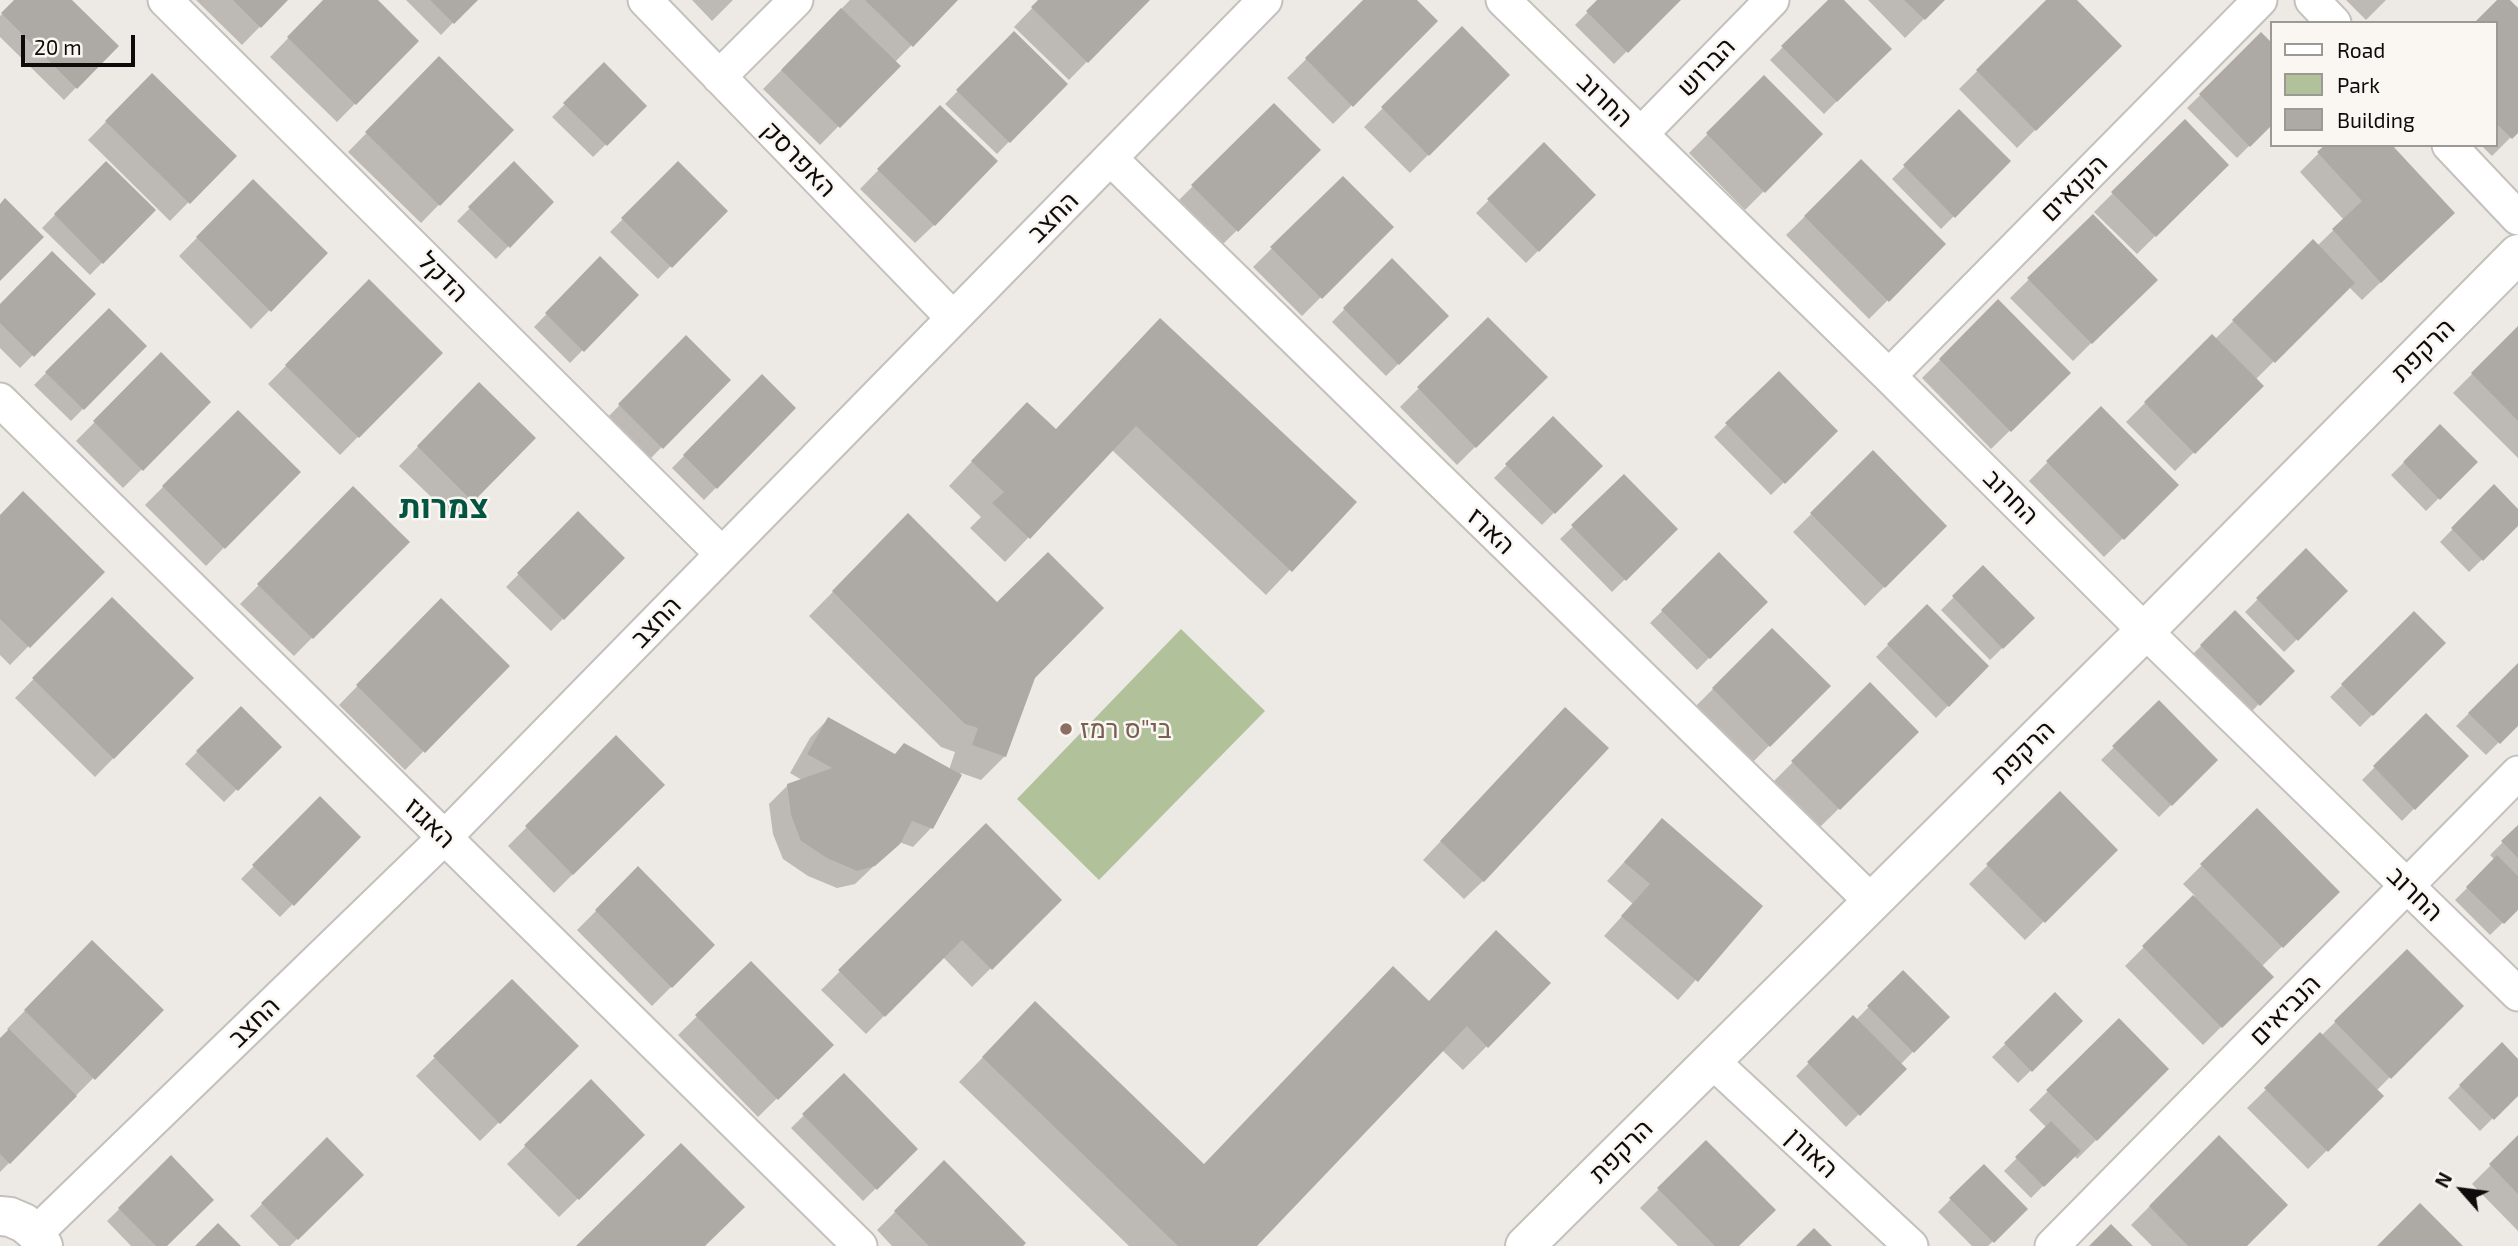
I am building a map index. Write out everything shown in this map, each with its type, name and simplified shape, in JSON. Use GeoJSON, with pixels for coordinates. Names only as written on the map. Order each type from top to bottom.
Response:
{"type":"FeatureCollection","features":[{"type":"Feature","properties":{"kind":"street","name":"הדקל"},"geometry":{"type":"LineString","coordinates":[[165,0],[722,554]]}},
{"type":"Feature","properties":{"kind":"street","name":"האפרסק"},"geometry":{"type":"LineString","coordinates":[[645,0],[953,318]]}},
{"type":"Feature","properties":{"kind":"street"},"geometry":{"type":"LineString","coordinates":[[719,77],[796,0]]}},
{"type":"Feature","properties":{"kind":"street","name":"החצב"},"geometry":{"type":"LineString","coordinates":[[39,1239],[444,837],[1265,0]]}},
{"type":"Feature","properties":{"kind":"street","name":"החרוב"},"geometry":{"type":"LineString","coordinates":[[1503,0],[2518,994]]}},
{"type":"Feature","properties":{"kind":"street","name":"הברוש"},"geometry":{"type":"LineString","coordinates":[[1641,134],[1772,0]]}},
{"type":"Feature","properties":{"kind":"street","name":"הקנאים"},"geometry":{"type":"LineString","coordinates":[[1889,376],[2260,0]]}},
{"type":"Feature","properties":{"kind":"street"},"geometry":{"type":"LineString","coordinates":[[2312,0],[2332,21]]}},
{"type":"Feature","properties":{"kind":"street"},"geometry":{"type":"LineString","coordinates":[[2451,147],[2518,218]]}},
{"type":"Feature","properties":{"kind":"street","name":"הארז"},"geometry":{"type":"LineString","coordinates":[[1111,159],[1872,902]]}},
{"type":"Feature","properties":{"kind":"street","name":"הרקפת"},"geometry":{"type":"LineString","coordinates":[[1525,1246],[2145,631],[2518,254]]}},
{"type":"Feature","properties":{"kind":"street","name":"האגוז"},"geometry":{"type":"LineString","coordinates":[[0,400],[860,1246]]}},
{"type":"Feature","properties":{"kind":"street","name":"הנביאים"},"geometry":{"type":"LineString","coordinates":[[2052,1246],[2518,773]]}},
{"type":"Feature","properties":{"kind":"street","name":"האורן"},"geometry":{"type":"LineString","coordinates":[[1712,1061],[1911,1246]]}},
{"type":"Feature","properties":{"kind":"street"},"geometry":{"type":"LineString","coordinates":[[0,1216],[24,1223],[39,1239]]}},
{"type":"Feature","properties":{"kind":"green space"},"geometry":{"type":"Polygon","coordinates":[[[1181,629],[1265,711],[1099,880],[1017,799],[1181,629]]]}},
{"type":"Feature","properties":{"kind":"building"},"geometry":{"type":"Polygon","coordinates":[[[14,0],[72,0],[119,46],[77,89],[1,13],[14,0]]]}},
{"type":"Feature","properties":{"kind":"building"},"geometry":{"type":"Polygon","coordinates":[[[233,0],[288,0],[261,28],[233,0]]]}},
{"type":"Feature","properties":{"kind":"building"},"geometry":{"type":"Polygon","coordinates":[[[323,0],[378,0],[419,41],[356,105],[287,37],[323,0]]]}},
{"type":"Feature","properties":{"kind":"building"},"geometry":{"type":"Polygon","coordinates":[[[430,0],[478,0],[454,24],[430,0]]]}},
{"type":"Feature","properties":{"kind":"building"},"geometry":{"type":"Polygon","coordinates":[[[865,0],[958,0],[913,47],[865,0]]]}},
{"type":"Feature","properties":{"kind":"building"},"geometry":{"type":"Polygon","coordinates":[[[1038,0],[1150,0],[1088,63],[1031,7],[1038,0]]]}},
{"type":"Feature","properties":{"kind":"building"},"geometry":{"type":"Polygon","coordinates":[[[1363,0],[1417,0],[1438,21],[1353,107],[1305,58],[1363,0]]]}},
{"type":"Feature","properties":{"kind":"building"},"geometry":{"type":"Polygon","coordinates":[[[1597,0],[1681,0],[1628,53],[1586,11],[1597,0]]]}},
{"type":"Feature","properties":{"kind":"building"},"geometry":{"type":"Polygon","coordinates":[[[1828,0],[1844,0],[1892,49],[1837,102],[1781,46],[1828,0]]]}},
{"type":"Feature","properties":{"kind":"building"},"geometry":{"type":"Polygon","coordinates":[[[1904,0],[1945,0],[1925,20],[1904,0]]]}},
{"type":"Feature","properties":{"kind":"building"},"geometry":{"type":"Polygon","coordinates":[[[2046,0],[2077,0],[2122,46],[2036,131],[1976,70],[2046,0]]]}},
{"type":"Feature","properties":{"kind":"building"},"geometry":{"type":"Polygon","coordinates":[[[2497,0],[2510,0],[2518,8],[2518,133],[2512,139],[2497,124],[2497,21],[2476,21],[2497,0]]]}},
{"type":"Feature","properties":{"kind":"building"},"geometry":{"type":"Polygon","coordinates":[[[841,8],[901,66],[840,128],[781,70],[841,8]]]}},
{"type":"Feature","properties":{"kind":"building"},"geometry":{"type":"Polygon","coordinates":[[[1462,26],[1510,75],[1429,156],[1381,107],[1462,26]]]}},
{"type":"Feature","properties":{"kind":"building"},"geometry":{"type":"Polygon","coordinates":[[[1014,31],[1068,84],[1010,143],[956,90],[1014,31]]]}},
{"type":"Feature","properties":{"kind":"building"},"geometry":{"type":"Polygon","coordinates":[[[2261,32],[2270,41],[2270,127],[2250,147],[2199,94],[2261,32]]]}},
{"type":"Feature","properties":{"kind":"building"},"geometry":{"type":"Polygon","coordinates":[[[439,56],[514,130],[440,206],[365,132],[439,56]]]}},
{"type":"Feature","properties":{"kind":"building"},"geometry":{"type":"Polygon","coordinates":[[[604,62],[647,106],[607,146],[563,103],[604,62]]]}},
{"type":"Feature","properties":{"kind":"building"},"geometry":{"type":"Polygon","coordinates":[[[152,73],[237,156],[190,204],[105,121],[152,73]]]}},
{"type":"Feature","properties":{"kind":"building"},"geometry":{"type":"Polygon","coordinates":[[[1764,75],[1823,134],[1765,193],[1706,133],[1764,75]]]}},
{"type":"Feature","properties":{"kind":"building"},"geometry":{"type":"Polygon","coordinates":[[[1274,103],[1321,150],[1238,232],[1191,185],[1274,103]]]}},
{"type":"Feature","properties":{"kind":"building"},"geometry":{"type":"Polygon","coordinates":[[[940,105],[998,161],[935,226],[877,169],[940,105]]]}},
{"type":"Feature","properties":{"kind":"building"},"geometry":{"type":"Polygon","coordinates":[[[1959,109],[2011,161],[1955,218],[1903,165],[1959,109]]]}},
{"type":"Feature","properties":{"kind":"building"},"geometry":{"type":"Polygon","coordinates":[[[2185,119],[2229,165],[2156,237],[2111,192],[2185,119]]]}},
{"type":"Feature","properties":{"kind":"building"},"geometry":{"type":"Polygon","coordinates":[[[1544,142],[1596,195],[1539,252],[1487,199],[1544,142]]]}},
{"type":"Feature","properties":{"kind":"building"},"geometry":{"type":"Polygon","coordinates":[[[2323,147],[2394,147],[2455,213],[2381,283],[2332,229],[2362,201],[2317,152],[2323,147]]]}},
{"type":"Feature","properties":{"kind":"building"},"geometry":{"type":"Polygon","coordinates":[[[1861,159],[1946,244],[1889,302],[1804,216],[1861,159]]]}},
{"type":"Feature","properties":{"kind":"building"},"geometry":{"type":"Polygon","coordinates":[[[106,161],[156,210],[103,264],[54,214],[106,161]]]}},
{"type":"Feature","properties":{"kind":"building"},"geometry":{"type":"Polygon","coordinates":[[[514,161],[554,202],[510,248],[468,207],[514,161]]]}},
{"type":"Feature","properties":{"kind":"building"},"geometry":{"type":"Polygon","coordinates":[[[678,161],[728,211],[672,268],[621,218],[678,161]]]}},
{"type":"Feature","properties":{"kind":"building"},"geometry":{"type":"Polygon","coordinates":[[[1343,176],[1394,227],[1322,299],[1270,247],[1343,176]]]}},
{"type":"Feature","properties":{"kind":"building"},"geometry":{"type":"Polygon","coordinates":[[[253,179],[328,253],[271,312],[196,237],[253,179]]]}},
{"type":"Feature","properties":{"kind":"building"},"geometry":{"type":"Polygon","coordinates":[[[5,198],[44,237],[0,281],[0,204],[5,198]]]}},
{"type":"Feature","properties":{"kind":"building"},"geometry":{"type":"Polygon","coordinates":[[[2093,214],[2158,280],[2092,344],[2027,278],[2093,214]]]}},
{"type":"Feature","properties":{"kind":"building"},"geometry":{"type":"Polygon","coordinates":[[[2313,239],[2355,283],[2275,363],[2232,320],[2313,239]]]}},
{"type":"Feature","properties":{"kind":"building"},"geometry":{"type":"Polygon","coordinates":[[[52,251],[96,294],[34,357],[0,323],[0,304],[52,251]]]}},
{"type":"Feature","properties":{"kind":"building"},"geometry":{"type":"Polygon","coordinates":[[[600,256],[639,295],[584,352],[545,313],[600,256]]]}},
{"type":"Feature","properties":{"kind":"building"},"geometry":{"type":"Polygon","coordinates":[[[1392,258],[1449,316],[1399,365],[1343,308],[1392,258]]]}},
{"type":"Feature","properties":{"kind":"building"},"geometry":{"type":"Polygon","coordinates":[[[369,279],[443,353],[359,438],[285,365],[369,279]]]}},
{"type":"Feature","properties":{"kind":"building"},"geometry":{"type":"Polygon","coordinates":[[[1998,299],[2071,373],[2011,432],[1939,359],[1998,299]]]}},
{"type":"Feature","properties":{"kind":"building"},"geometry":{"type":"Polygon","coordinates":[[[109,308],[147,346],[84,410],[45,372],[109,308]]]}},
{"type":"Feature","properties":{"kind":"building"},"geometry":{"type":"Polygon","coordinates":[[[1488,317],[1548,377],[1476,448],[1417,387],[1488,317]]]}},
{"type":"Feature","properties":{"kind":"building"},"geometry":{"type":"Polygon","coordinates":[[[1160,318],[1357,502],[1292,572],[1136,426],[1030,539],[992,503],[1004,492],[971,461],[1027,402],[1056,429],[1160,318]]]}},
{"type":"Feature","properties":{"kind":"building"},"geometry":{"type":"Polygon","coordinates":[[[2518,326],[2518,421],[2471,373],[2518,326]]]}},
{"type":"Feature","properties":{"kind":"building"},"geometry":{"type":"Polygon","coordinates":[[[2212,334],[2264,386],[2195,454],[2144,402],[2212,334]]]}},
{"type":"Feature","properties":{"kind":"building"},"geometry":{"type":"Polygon","coordinates":[[[686,335],[731,380],[663,449],[618,404],[686,335]]]}},
{"type":"Feature","properties":{"kind":"building"},"geometry":{"type":"Polygon","coordinates":[[[161,352],[211,402],[143,471],[93,421],[161,352]]]}},
{"type":"Feature","properties":{"kind":"building"},"geometry":{"type":"Polygon","coordinates":[[[1779,371],[1838,431],[1785,484],[1725,423],[1779,371]]]}},
{"type":"Feature","properties":{"kind":"building"},"geometry":{"type":"Polygon","coordinates":[[[762,374],[796,408],[717,489],[683,455],[762,374]]]}},
{"type":"Feature","properties":{"kind":"building"},"geometry":{"type":"Polygon","coordinates":[[[479,382],[536,438],[473,502],[417,446],[479,382]]]}},
{"type":"Feature","properties":{"kind":"building"},"geometry":{"type":"Polygon","coordinates":[[[2101,406],[2179,485],[2124,540],[2046,461],[2101,406]]]}},
{"type":"Feature","properties":{"kind":"building"},"geometry":{"type":"Polygon","coordinates":[[[238,410],[301,472],[225,549],[162,486],[238,410]]]}},
{"type":"Feature","properties":{"kind":"building"},"geometry":{"type":"Polygon","coordinates":[[[1553,416],[1603,466],[1555,514],[1505,464],[1553,416]]]}},
{"type":"Feature","properties":{"kind":"building"},"geometry":{"type":"Polygon","coordinates":[[[2440,424],[2478,462],[2440,500],[2403,462],[2440,424]]]}},
{"type":"Feature","properties":{"kind":"building"},"geometry":{"type":"Polygon","coordinates":[[[1873,450],[1947,526],[1885,588],[1810,513],[1873,450]]]}},
{"type":"Feature","properties":{"kind":"building"},"geometry":{"type":"Polygon","coordinates":[[[1624,474],[1678,529],[1626,581],[1571,525],[1624,474]]]}},
{"type":"Feature","properties":{"kind":"building"},"geometry":{"type":"Polygon","coordinates":[[[2494,484],[2518,509],[2518,526],[2483,561],[2451,528],[2494,484]]]}},
{"type":"Feature","properties":{"kind":"building"},"geometry":{"type":"Polygon","coordinates":[[[353,486],[410,542],[313,639],[257,584],[353,486]]]}},
{"type":"Feature","properties":{"kind":"building"},"geometry":{"type":"Polygon","coordinates":[[[23,491],[105,572],[30,648],[0,619],[0,515],[23,491]]]}},
{"type":"Feature","properties":{"kind":"building"},"geometry":{"type":"Polygon","coordinates":[[[578,511],[625,558],[564,620],[517,573],[578,511]]]}},
{"type":"Feature","properties":{"kind":"building"},"geometry":{"type":"Polygon","coordinates":[[[908,513],[997,602],[1048,552],[1104,608],[1035,678],[1006,757],[972,745],[978,728],[965,724],[832,591],[908,513]]]}},
{"type":"Feature","properties":{"kind":"building"},"geometry":{"type":"Polygon","coordinates":[[[2306,548],[2348,591],[2298,641],[2256,598],[2306,548]]]}},
{"type":"Feature","properties":{"kind":"building"},"geometry":{"type":"Polygon","coordinates":[[[1719,552],[1768,602],[1710,659],[1661,610],[1719,552]]]}},
{"type":"Feature","properties":{"kind":"building"},"geometry":{"type":"Polygon","coordinates":[[[1983,565],[2035,618],[2003,649],[1952,596],[1983,565]]]}},
{"type":"Feature","properties":{"kind":"building"},"geometry":{"type":"Polygon","coordinates":[[[112,597],[194,678],[114,759],[32,678],[112,597]]]}},
{"type":"Feature","properties":{"kind":"building"},"geometry":{"type":"Polygon","coordinates":[[[441,598],[510,666],[425,753],[356,685],[441,598]]]}},
{"type":"Feature","properties":{"kind":"building"},"geometry":{"type":"Polygon","coordinates":[[[1927,604],[1989,666],[1949,707],[1887,644],[1927,604]]]}},
{"type":"Feature","properties":{"kind":"building"},"geometry":{"type":"Polygon","coordinates":[[[2235,610],[2295,671],[2260,706],[2200,645],[2235,610]]]}},
{"type":"Feature","properties":{"kind":"building"},"geometry":{"type":"Polygon","coordinates":[[[2414,611],[2446,643],[2373,716],[2341,684],[2414,611]]]}},
{"type":"Feature","properties":{"kind":"building"},"geometry":{"type":"Polygon","coordinates":[[[1772,628],[1831,686],[1770,747],[1712,688],[1772,628]]]}},
{"type":"Feature","properties":{"kind":"building"},"geometry":{"type":"Polygon","coordinates":[[[2518,663],[2518,726],[2500,744],[2468,713],[2518,663]]]}},
{"type":"Feature","properties":{"kind":"building"},"geometry":{"type":"Polygon","coordinates":[[[1870,682],[1919,732],[1840,810],[1791,761],[1870,682]]]}},
{"type":"Feature","properties":{"kind":"building"},"geometry":{"type":"Polygon","coordinates":[[[2159,700],[2218,760],[2172,806],[2112,746],[2159,700]]]}},
{"type":"Feature","properties":{"kind":"building"},"geometry":{"type":"Polygon","coordinates":[[[241,706],[282,747],[238,791],[196,751],[241,706]]]}},
{"type":"Feature","properties":{"kind":"building"},"geometry":{"type":"Polygon","coordinates":[[[1565,707],[1609,748],[1484,882],[1440,841],[1565,707]]]}},
{"type":"Feature","properties":{"kind":"building"},"geometry":{"type":"Polygon","coordinates":[[[2426,713],[2469,756],[2415,810],[2373,766],[2426,713]]]}},
{"type":"Feature","properties":{"kind":"building"},"geometry":{"type":"Polygon","coordinates":[[[828,717],[895,754],[904,743],[962,775],[933,829],[912,821],[900,844],[875,866],[857,871],[827,858],[801,841],[791,815],[787,784],[832,768],[807,754],[828,717]]]}},
{"type":"Feature","properties":{"kind":"building"},"geometry":{"type":"Polygon","coordinates":[[[616,735],[665,785],[573,875],[525,826],[616,735]]]}},
{"type":"Feature","properties":{"kind":"building"},"geometry":{"type":"Polygon","coordinates":[[[2060,791],[2118,850],[2045,923],[1986,864],[2060,791]]]}},
{"type":"Feature","properties":{"kind":"building"},"geometry":{"type":"Polygon","coordinates":[[[320,796],[361,837],[294,906],[252,865],[320,796]]]}},
{"type":"Feature","properties":{"kind":"building"},"geometry":{"type":"Polygon","coordinates":[[[2257,808],[2340,892],[2283,948],[2200,864],[2257,808]]]}},
{"type":"Feature","properties":{"kind":"building"},"geometry":{"type":"Polygon","coordinates":[[[1662,818],[1763,906],[1698,982],[1621,916],[1650,884],[1624,862],[1662,818]]]}},
{"type":"Feature","properties":{"kind":"building"},"geometry":{"type":"Polygon","coordinates":[[[986,823],[1062,900],[992,970],[962,940],[885,1017],[838,970],[986,823]]]}},
{"type":"Feature","properties":{"kind":"building"},"geometry":{"type":"Polygon","coordinates":[[[2518,825],[2518,858],[2501,841],[2518,825]]]}},
{"type":"Feature","properties":{"kind":"building"},"geometry":{"type":"Polygon","coordinates":[[[2497,855],[2518,876],[2518,910],[2504,924],[2466,887],[2497,855]]]}},
{"type":"Feature","properties":{"kind":"building"},"geometry":{"type":"Polygon","coordinates":[[[638,866],[715,945],[672,988],[595,910],[638,866]]]}},
{"type":"Feature","properties":{"kind":"building"},"geometry":{"type":"Polygon","coordinates":[[[2193,895],[2274,977],[2222,1028],[2142,946],[2193,895]]]}},
{"type":"Feature","properties":{"kind":"building"},"geometry":{"type":"Polygon","coordinates":[[[1496,930],[1551,983],[1488,1048],[1467,1026],[1257,1246],[1178,1246],[982,1057],[1035,1001],[1204,1164],[1393,966],[1429,1001],[1496,930]]]}},
{"type":"Feature","properties":{"kind":"building"},"geometry":{"type":"Polygon","coordinates":[[[92,940],[164,1010],[95,1080],[24,1010],[92,940]]]}},
{"type":"Feature","properties":{"kind":"building"},"geometry":{"type":"Polygon","coordinates":[[[2407,949],[2464,1006],[2391,1079],[2334,1021],[2407,949]]]}},
{"type":"Feature","properties":{"kind":"building"},"geometry":{"type":"Polygon","coordinates":[[[751,961],[834,1045],[778,1100],[695,1015],[751,961]]]}},
{"type":"Feature","properties":{"kind":"building"},"geometry":{"type":"Polygon","coordinates":[[[1903,970],[1950,1017],[1914,1053],[1867,1006],[1903,970]]]}},
{"type":"Feature","properties":{"kind":"building"},"geometry":{"type":"Polygon","coordinates":[[[512,979],[579,1046],[500,1124],[433,1056],[512,979]]]}},
{"type":"Feature","properties":{"kind":"building"},"geometry":{"type":"Polygon","coordinates":[[[2055,992],[2083,1021],[2032,1072],[2004,1043],[2055,992]]]}},
{"type":"Feature","properties":{"kind":"building"},"geometry":{"type":"Polygon","coordinates":[[[1853,1015],[1907,1069],[1860,1116],[1807,1062],[1853,1015]]]}},
{"type":"Feature","properties":{"kind":"building"},"geometry":{"type":"Polygon","coordinates":[[[2119,1018],[2169,1069],[2097,1141],[2046,1090],[2119,1018]]]}},
{"type":"Feature","properties":{"kind":"building"},"geometry":{"type":"Polygon","coordinates":[[[9,1029],[77,1096],[10,1164],[0,1154],[0,1038],[9,1029]]]}},
{"type":"Feature","properties":{"kind":"building"},"geometry":{"type":"Polygon","coordinates":[[[2320,1032],[2384,1096],[2328,1152],[2264,1088],[2320,1032]]]}},
{"type":"Feature","properties":{"kind":"building"},"geometry":{"type":"Polygon","coordinates":[[[2502,1042],[2518,1059],[2518,1096],[2494,1120],[2459,1085],[2502,1042]]]}},
{"type":"Feature","properties":{"kind":"building"},"geometry":{"type":"Polygon","coordinates":[[[844,1073],[918,1149],[877,1190],[802,1114],[844,1073]]]}},
{"type":"Feature","properties":{"kind":"building"},"geometry":{"type":"Polygon","coordinates":[[[591,1079],[645,1135],[579,1200],[524,1145],[591,1079]]]}},
{"type":"Feature","properties":{"kind":"building"},"geometry":{"type":"Polygon","coordinates":[[[2051,1121],[2081,1151],[2044,1187],[2015,1157],[2051,1121]]]}},
{"type":"Feature","properties":{"kind":"building"},"geometry":{"type":"Polygon","coordinates":[[[2219,1135],[2288,1205],[2247,1246],[2188,1246],[2149,1206],[2219,1135]]]}},
{"type":"Feature","properties":{"kind":"building"},"geometry":{"type":"Polygon","coordinates":[[[2518,1135],[2518,1194],[2489,1164],[2518,1135]]]}},
{"type":"Feature","properties":{"kind":"building"},"geometry":{"type":"Polygon","coordinates":[[[327,1137],[364,1175],[298,1240],[261,1203],[327,1137]]]}},
{"type":"Feature","properties":{"kind":"building"},"geometry":{"type":"Polygon","coordinates":[[[1706,1140],[1776,1210],[1739,1246],[1715,1246],[1657,1188],[1706,1140]]]}},
{"type":"Feature","properties":{"kind":"building"},"geometry":{"type":"Polygon","coordinates":[[[681,1143],[745,1207],[705,1246],[576,1246],[681,1143]]]}},
{"type":"Feature","properties":{"kind":"building"},"geometry":{"type":"Polygon","coordinates":[[[171,1155],[214,1200],[167,1246],[156,1246],[118,1208],[171,1155]]]}},
{"type":"Feature","properties":{"kind":"building"},"geometry":{"type":"Polygon","coordinates":[[[944,1160],[1026,1243],[1023,1246],[929,1246],[894,1211],[944,1160]]]}},
{"type":"Feature","properties":{"kind":"building"},"geometry":{"type":"Polygon","coordinates":[[[1984,1164],[2028,1209],[1994,1243],[1949,1198],[1984,1164]]]}},
{"type":"Feature","properties":{"kind":"building"},"geometry":{"type":"Polygon","coordinates":[[[2420,1203],[2463,1246],[2377,1246],[2420,1203]]]}},
{"type":"Feature","properties":{"kind":"building"},"geometry":{"type":"Polygon","coordinates":[[[218,1223],[241,1246],[195,1246],[218,1223]]]}},
{"type":"Feature","properties":{"kind":"building"},"geometry":{"type":"Polygon","coordinates":[[[2111,1224],[2133,1246],[2089,1246],[2111,1224]]]}},
{"type":"Feature","properties":{"kind":"building"},"geometry":{"type":"Polygon","coordinates":[[[1814,1228],[1832,1246],[1796,1246],[1814,1228]]]}},
{"type":"Feature","properties":{"kind":"place","name":"בי\"ס רמז"},"geometry":{"type":"Point","coordinates":[1066,729]}},
{"type":"Feature","properties":{"kind":"district","name":"צמרות"},"geometry":{"type":"Point","coordinates":[444,507]}}]}
